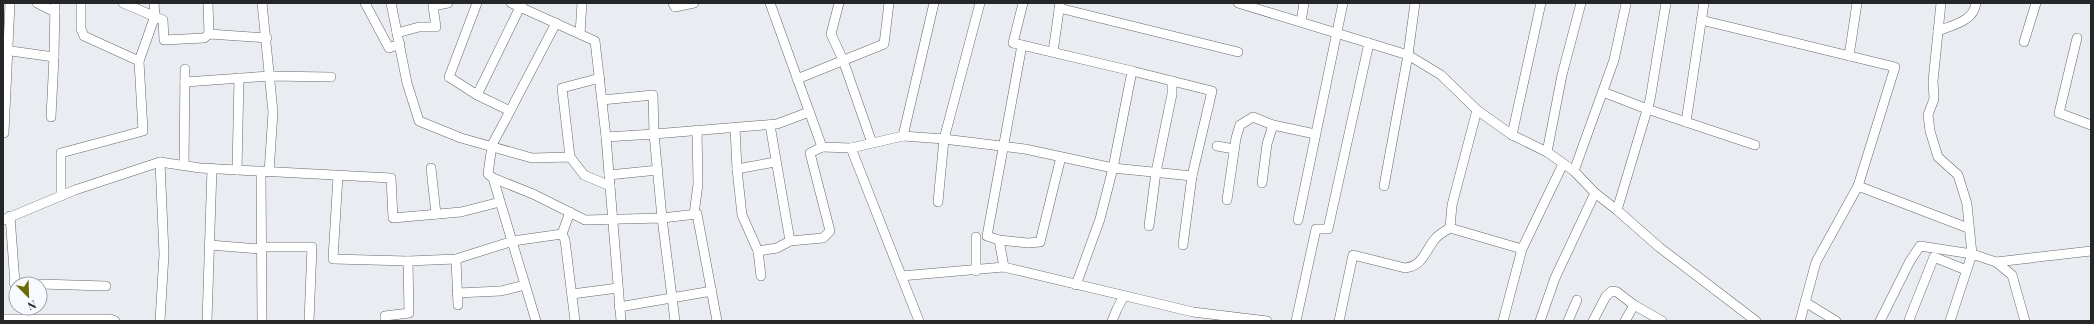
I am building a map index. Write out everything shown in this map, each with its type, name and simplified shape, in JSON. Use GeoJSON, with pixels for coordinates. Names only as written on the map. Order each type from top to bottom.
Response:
{"type":"FeatureCollection","features":[{"type":"Feature","properties":{"kind":"street"},"geometry":{"type":"LineString","coordinates":[[4,133],[6,51],[10,3]]}},
{"type":"Feature","properties":{"kind":"street"},"geometry":{"type":"LineString","coordinates":[[37,3],[55,8],[51,117]]}},
{"type":"Feature","properties":{"kind":"street"},"geometry":{"type":"LineString","coordinates":[[80,3],[81,29],[84,36],[139,61]]}},
{"type":"Feature","properties":{"kind":"street"},"geometry":{"type":"LineString","coordinates":[[123,3],[163,20],[164,40],[204,38],[209,34],[267,38]]}},
{"type":"Feature","properties":{"kind":"street"},"geometry":{"type":"LineString","coordinates":[[61,196],[61,153],[143,131],[139,61],[155,16],[154,3]]}},
{"type":"Feature","properties":{"kind":"street"},"geometry":{"type":"LineString","coordinates":[[208,3],[209,34]]}},
{"type":"Feature","properties":{"kind":"street"},"geometry":{"type":"LineString","coordinates":[[262,3],[274,112],[265,172],[260,248],[262,321]]}},
{"type":"Feature","properties":{"kind":"street"},"geometry":{"type":"LineString","coordinates":[[365,3],[389,48],[400,44]]}},
{"type":"Feature","properties":{"kind":"street"},"geometry":{"type":"LineString","coordinates":[[391,3],[407,83],[419,121],[461,138],[492,145],[532,158],[570,157]]}},
{"type":"Feature","properties":{"kind":"street"},"geometry":{"type":"LineString","coordinates":[[397,33],[419,27],[436,27],[433,6],[448,3]]}},
{"type":"Feature","properties":{"kind":"street"},"geometry":{"type":"LineString","coordinates":[[477,3],[449,77],[477,95],[510,111]]}},
{"type":"Feature","properties":{"kind":"street"},"geometry":{"type":"LineString","coordinates":[[511,3],[521,5],[595,41],[606,137],[621,321]]}},
{"type":"Feature","properties":{"kind":"street"},"geometry":{"type":"LineString","coordinates":[[580,34],[582,3]]}},
{"type":"Feature","properties":{"kind":"street"},"geometry":{"type":"LineString","coordinates":[[673,3],[675,7],[694,3]]}},
{"type":"Feature","properties":{"kind":"street"},"geometry":{"type":"LineString","coordinates":[[770,3],[822,147]]}},
{"type":"Feature","properties":{"kind":"street"},"geometry":{"type":"LineString","coordinates":[[839,3],[831,34],[843,60],[872,143]]}},
{"type":"Feature","properties":{"kind":"street"},"geometry":{"type":"LineString","coordinates":[[798,79],[884,44],[889,3]]}},
{"type":"Feature","properties":{"kind":"street"},"geometry":{"type":"LineString","coordinates":[[903,136],[934,3]]}},
{"type":"Feature","properties":{"kind":"street"},"geometry":{"type":"LineString","coordinates":[[938,202],[944,139],[980,3]]}},
{"type":"Feature","properties":{"kind":"street"},"geometry":{"type":"LineString","coordinates":[[1023,3],[1013,43],[1212,91],[1192,176],[1183,244]]}},
{"type":"Feature","properties":{"kind":"street"},"geometry":{"type":"LineString","coordinates":[[1238,3],[1260,6],[1301,22],[1408,55],[1441,75],[1476,110],[1512,135],[1547,152],[1574,171],[1595,193],[1618,210],[1659,247],[1756,321]]}},
{"type":"Feature","properties":{"kind":"street"},"geometry":{"type":"LineString","coordinates":[[1301,22],[1304,3]]}},
{"type":"Feature","properties":{"kind":"street"},"geometry":{"type":"LineString","coordinates":[[1298,220],[1343,3]]}},
{"type":"Feature","properties":{"kind":"street"},"geometry":{"type":"LineString","coordinates":[[1384,186],[1408,55],[1415,3]]}},
{"type":"Feature","properties":{"kind":"street"},"geometry":{"type":"LineString","coordinates":[[1512,135],[1541,3]]}},
{"type":"Feature","properties":{"kind":"street"},"geometry":{"type":"LineString","coordinates":[[1547,152],[1562,75],[1581,3]]}},
{"type":"Feature","properties":{"kind":"street"},"geometry":{"type":"LineString","coordinates":[[1618,210],[1647,109],[1666,3]]}},
{"type":"Feature","properties":{"kind":"street"},"geometry":{"type":"LineString","coordinates":[[1686,122],[1704,3]]}},
{"type":"Feature","properties":{"kind":"street"},"geometry":{"type":"LineString","coordinates":[[1849,56],[1857,3]]}},
{"type":"Feature","properties":{"kind":"street"},"geometry":{"type":"LineString","coordinates":[[1941,3],[1933,81],[1934,99],[1928,115],[1930,131],[1938,157],[1958,175],[1967,204],[1968,228],[1972,254],[1950,321]]}},
{"type":"Feature","properties":{"kind":"street"},"geometry":{"type":"LineString","coordinates":[[1938,31],[1970,18],[1974,13],[1976,3]]}},
{"type":"Feature","properties":{"kind":"street"},"geometry":{"type":"LineString","coordinates":[[2024,42],[2036,3]]}},
{"type":"Feature","properties":{"kind":"street"},"geometry":{"type":"LineString","coordinates":[[1574,171],[1614,60],[1626,4]]}},
{"type":"Feature","properties":{"kind":"street"},"geometry":{"type":"LineString","coordinates":[[477,95],[521,5]]}},
{"type":"Feature","properties":{"kind":"street"},"geometry":{"type":"LineString","coordinates":[[1053,52],[1060,6],[1238,52]]}},
{"type":"Feature","properties":{"kind":"street"},"geometry":{"type":"LineString","coordinates":[[1701,20],[1894,68],[1858,186],[1816,262],[1800,321]]}},
{"type":"Feature","properties":{"kind":"street"},"geometry":{"type":"LineString","coordinates":[[536,321],[513,241],[492,178],[488,174],[492,145],[556,23]]}},
{"type":"Feature","properties":{"kind":"street"},"geometry":{"type":"LineString","coordinates":[[2077,38],[2059,113],[2091,125]]}},
{"type":"Feature","properties":{"kind":"street"},"geometry":{"type":"LineString","coordinates":[[1296,321],[1316,229],[1328,230],[1369,43]]}},
{"type":"Feature","properties":{"kind":"street"},"geometry":{"type":"LineString","coordinates":[[1022,45],[987,236],[999,240],[1028,243],[1040,242],[1061,157]]}},
{"type":"Feature","properties":{"kind":"street"},"geometry":{"type":"LineString","coordinates":[[6,51],[54,57]]}},
{"type":"Feature","properties":{"kind":"street"},"geometry":{"type":"LineString","coordinates":[[184,165],[185,69]]}},
{"type":"Feature","properties":{"kind":"street"},"geometry":{"type":"LineString","coordinates":[[1076,285],[1100,219],[1113,168],[1132,71]]}},
{"type":"Feature","properties":{"kind":"street"},"geometry":{"type":"LineString","coordinates":[[185,82],[270,76],[331,77]]}},
{"type":"Feature","properties":{"kind":"street"},"geometry":{"type":"LineString","coordinates":[[237,170],[239,78]]}},
{"type":"Feature","properties":{"kind":"street"},"geometry":{"type":"LineString","coordinates":[[600,78],[562,88],[570,157],[584,174],[610,186]]}},
{"type":"Feature","properties":{"kind":"street"},"geometry":{"type":"LineString","coordinates":[[1149,226],[1156,172],[1172,94],[1172,81]]}},
{"type":"Feature","properties":{"kind":"street"},"geometry":{"type":"LineString","coordinates":[[1603,92],[1647,109],[1756,145]]}},
{"type":"Feature","properties":{"kind":"street"},"geometry":{"type":"LineString","coordinates":[[602,100],[653,95],[654,134],[662,218],[675,321]]}},
{"type":"Feature","properties":{"kind":"street"},"geometry":{"type":"LineString","coordinates":[[1450,228],[1452,205],[1476,110]]}},
{"type":"Feature","properties":{"kind":"street"},"geometry":{"type":"LineString","coordinates":[[606,137],[770,125],[777,124],[809,112]]}},
{"type":"Feature","properties":{"kind":"street"},"geometry":{"type":"LineString","coordinates":[[1227,200],[1234,149],[1240,125],[1253,117],[1273,125],[1315,134]]}},
{"type":"Feature","properties":{"kind":"street"},"geometry":{"type":"LineString","coordinates":[[770,125],[790,241]]}},
{"type":"Feature","properties":{"kind":"street"},"geometry":{"type":"LineString","coordinates":[[1262,183],[1268,144],[1273,125]]}},
{"type":"Feature","properties":{"kind":"street"},"geometry":{"type":"LineString","coordinates":[[735,128],[737,170],[742,215],[758,251],[761,276]]}},
{"type":"Feature","properties":{"kind":"street"},"geometry":{"type":"LineString","coordinates":[[694,214],[698,184],[697,130]]}},
{"type":"Feature","properties":{"kind":"street"},"geometry":{"type":"LineString","coordinates":[[758,251],[777,248],[790,241],[824,238],[830,231],[810,154],[822,147],[851,148],[903,136],[944,139],[1004,147],[1113,168],[1192,176]]}},
{"type":"Feature","properties":{"kind":"street"},"geometry":{"type":"LineString","coordinates":[[1217,146],[1234,149]]}},
{"type":"Feature","properties":{"kind":"street"},"geometry":{"type":"LineString","coordinates":[[851,148],[919,321]]}},
{"type":"Feature","properties":{"kind":"street"},"geometry":{"type":"LineString","coordinates":[[160,162],[164,254],[160,321]]}},
{"type":"Feature","properties":{"kind":"street"},"geometry":{"type":"LineString","coordinates":[[13,276],[7,218],[61,196],[160,162],[265,172],[392,178],[393,218],[461,212],[500,202]]}},
{"type":"Feature","properties":{"kind":"street"},"geometry":{"type":"LineString","coordinates":[[737,170],[776,162]]}},
{"type":"Feature","properties":{"kind":"street"},"geometry":{"type":"LineString","coordinates":[[1503,321],[1522,248],[1563,164]]}},
{"type":"Feature","properties":{"kind":"street"},"geometry":{"type":"LineString","coordinates":[[207,321],[212,168]]}},
{"type":"Feature","properties":{"kind":"street"},"geometry":{"type":"LineString","coordinates":[[431,168],[436,214]]}},
{"type":"Feature","properties":{"kind":"street"},"geometry":{"type":"LineString","coordinates":[[609,175],[658,170]]}},
{"type":"Feature","properties":{"kind":"street"},"geometry":{"type":"LineString","coordinates":[[338,176],[333,259],[408,261],[456,259],[513,241],[562,234]]}},
{"type":"Feature","properties":{"kind":"street"},"geometry":{"type":"LineString","coordinates":[[492,178],[585,220],[662,218],[697,214],[717,321]]}},
{"type":"Feature","properties":{"kind":"street"},"geometry":{"type":"LineString","coordinates":[[1858,186],[1968,228]]}},
{"type":"Feature","properties":{"kind":"street"},"geometry":{"type":"LineString","coordinates":[[1540,321],[1555,278],[1595,193]]}},
{"type":"Feature","properties":{"kind":"street"},"geometry":{"type":"LineString","coordinates":[[570,212],[562,234],[565,240],[575,321]]}},
{"type":"Feature","properties":{"kind":"street"},"geometry":{"type":"LineString","coordinates":[[1339,321],[1353,255],[1405,268],[1414,267],[1421,260],[1435,238],[1450,228],[1522,248]]}},
{"type":"Feature","properties":{"kind":"street"},"geometry":{"type":"LineString","coordinates":[[976,237],[976,271]]}},
{"type":"Feature","properties":{"kind":"street"},"geometry":{"type":"LineString","coordinates":[[999,240],[1004,267]]}},
{"type":"Feature","properties":{"kind":"street"},"geometry":{"type":"LineString","coordinates":[[210,245],[260,248],[312,247],[309,321]]}},
{"type":"Feature","properties":{"kind":"street"},"geometry":{"type":"LineString","coordinates":[[1880,321],[1910,261],[1920,246],[1972,254],[1996,262],[2012,275],[2025,321]]}},
{"type":"Feature","properties":{"kind":"street"},"geometry":{"type":"LineString","coordinates":[[1996,262],[2091,251]]}},
{"type":"Feature","properties":{"kind":"street"},"geometry":{"type":"LineString","coordinates":[[1909,320],[1934,256],[1966,270]]}},
{"type":"Feature","properties":{"kind":"street"},"geometry":{"type":"LineString","coordinates":[[456,259],[458,305]]}},
{"type":"Feature","properties":{"kind":"street"},"geometry":{"type":"LineString","coordinates":[[385,321],[385,316],[409,313],[408,261]]}},
{"type":"Feature","properties":{"kind":"street"},"geometry":{"type":"LineString","coordinates":[[901,276],[976,271],[1004,267],[1193,312],[1267,321]]}},
{"type":"Feature","properties":{"kind":"street"},"geometry":{"type":"LineString","coordinates":[[48,284],[106,286]]}},
{"type":"Feature","properties":{"kind":"street"},"geometry":{"type":"LineString","coordinates":[[457,293],[501,291],[526,285]]}},
{"type":"Feature","properties":{"kind":"street"},"geometry":{"type":"LineString","coordinates":[[572,294],[618,288]]}},
{"type":"Feature","properties":{"kind":"street"},"geometry":{"type":"LineString","coordinates":[[1593,321],[1606,296],[1612,290],[1662,321]]}},
{"type":"Feature","properties":{"kind":"street"},"geometry":{"type":"LineString","coordinates":[[619,307],[712,291]]}},
{"type":"Feature","properties":{"kind":"street"},"geometry":{"type":"LineString","coordinates":[[1112,321],[1124,296]]}},
{"type":"Feature","properties":{"kind":"street"},"geometry":{"type":"LineString","coordinates":[[1568,321],[1577,300]]}},
{"type":"Feature","properties":{"kind":"street"},"geometry":{"type":"LineString","coordinates":[[1805,302],[1836,321]]}},
{"type":"Feature","properties":{"kind":"street"},"geometry":{"type":"LineString","coordinates":[[1624,321],[1634,305]]}},
{"type":"Feature","properties":{"kind":"street"},"geometry":{"type":"LineString","coordinates":[[3,319],[110,319],[115,321]]}}]}
